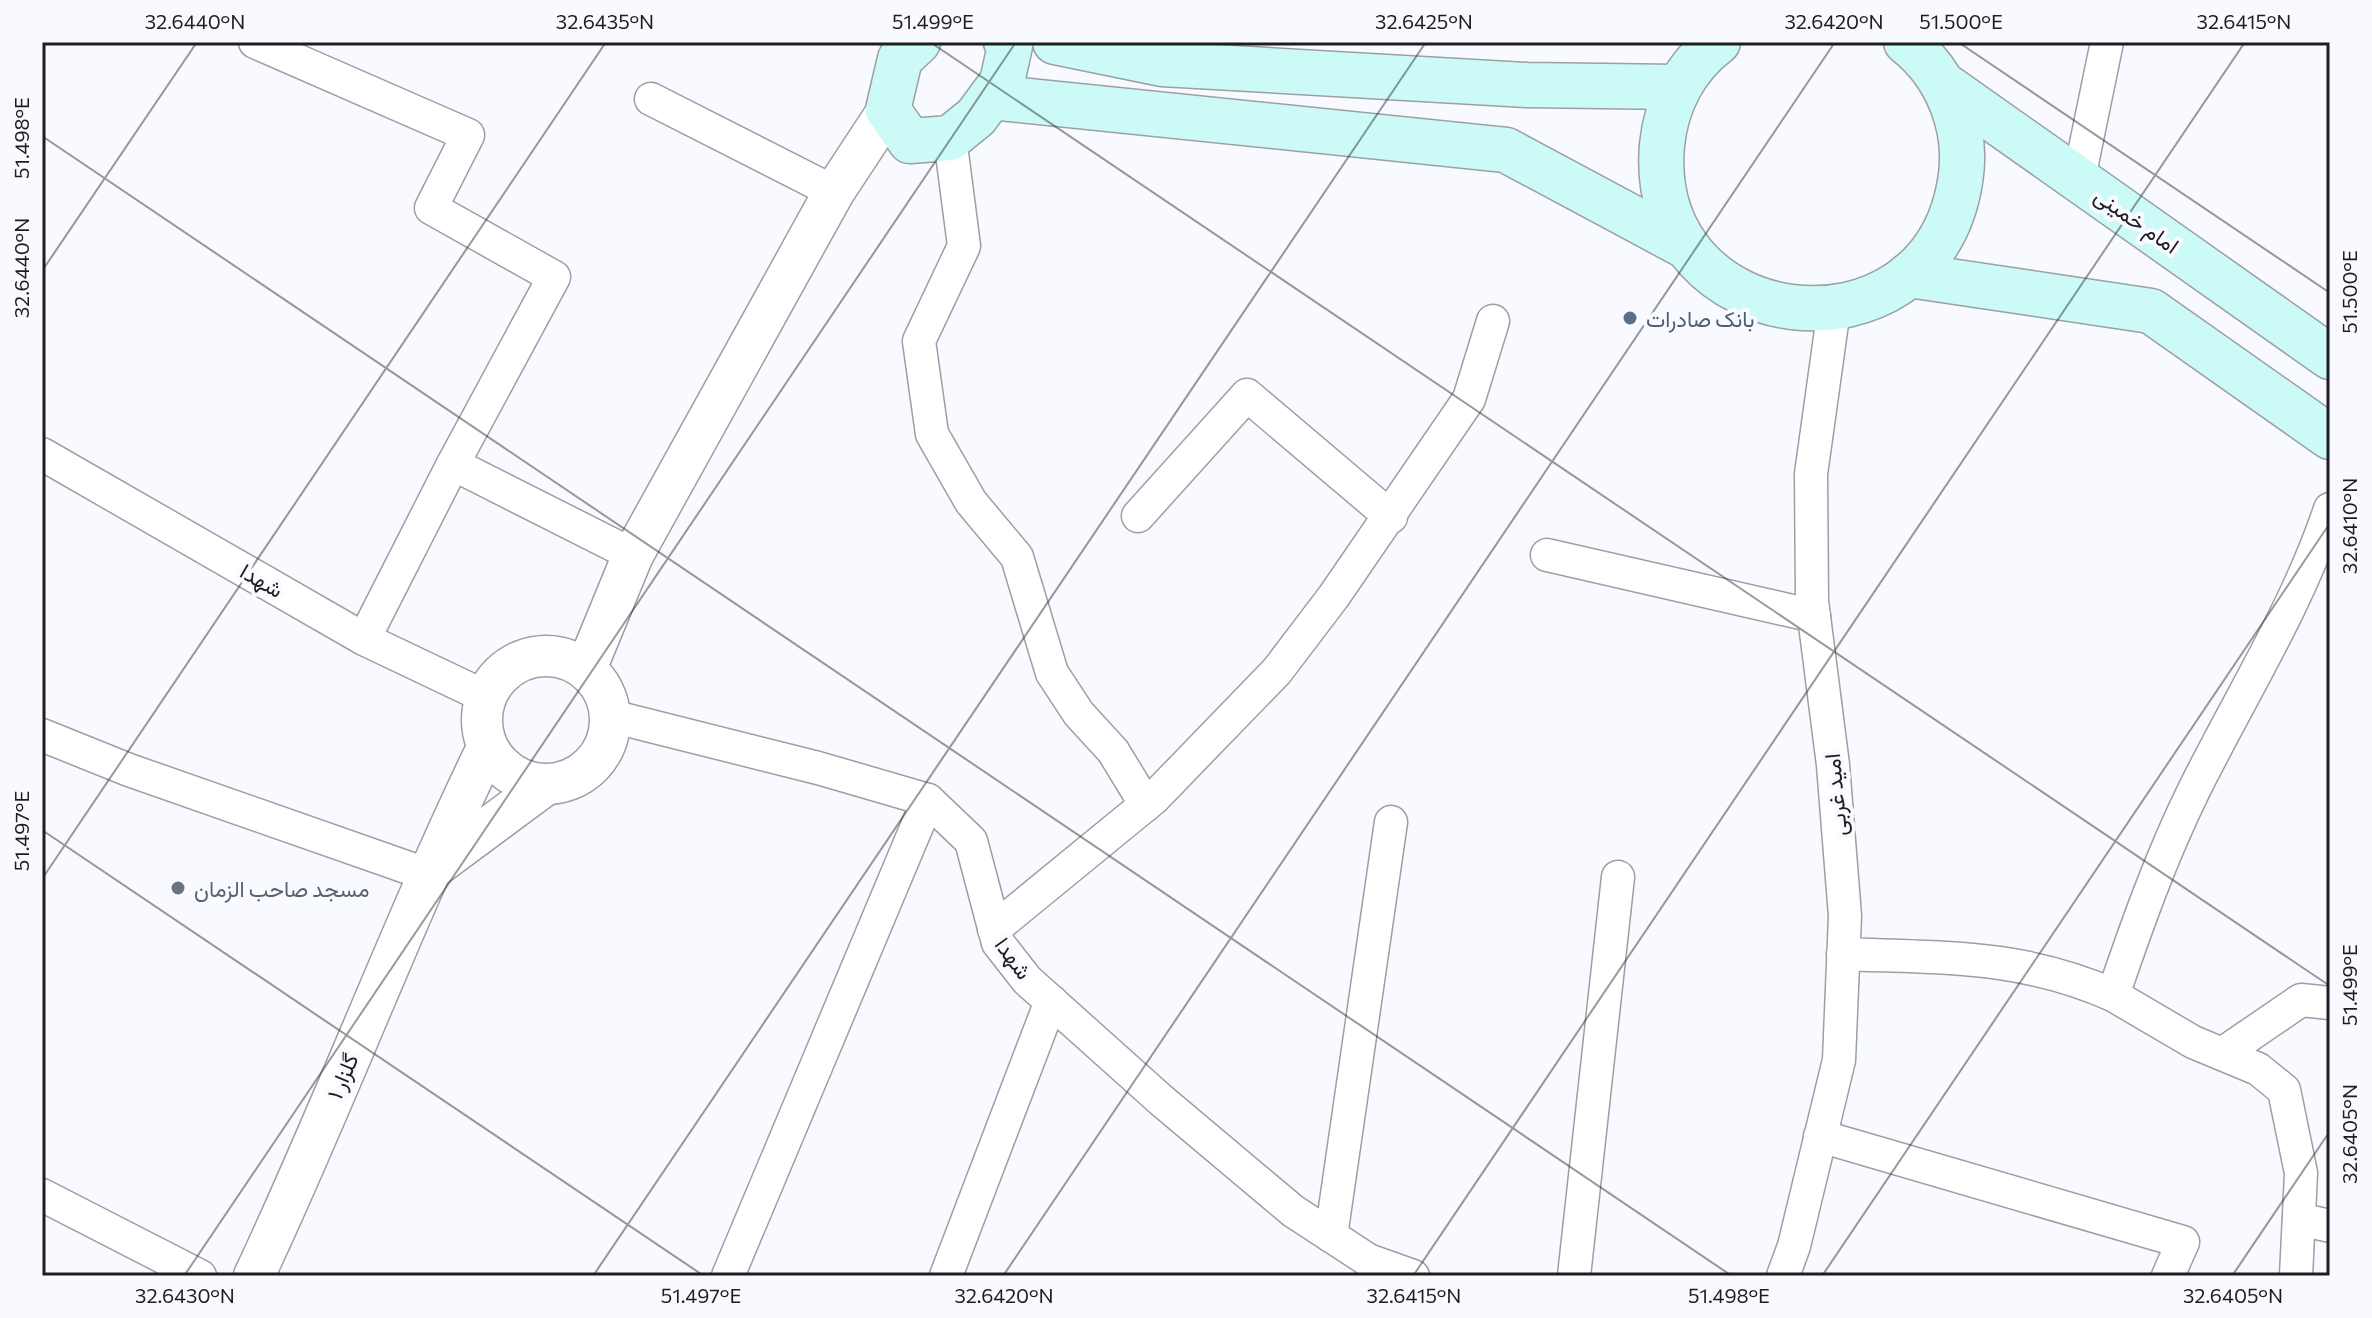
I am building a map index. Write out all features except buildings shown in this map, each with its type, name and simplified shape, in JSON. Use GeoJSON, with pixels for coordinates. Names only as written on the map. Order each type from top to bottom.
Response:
{"type":"FeatureCollection","features":[{"type":"Feature","properties":{"kind":"main road"},"geometry":{"type":"LineString","coordinates":[[918,42],[900,59],[888,110],[910,141],[950,138],[976,117],[1002,82],[1010,46],[1006,42]]}},
{"type":"Feature","properties":{"kind":"main road"},"geometry":{"type":"LineString","coordinates":[[1055,42],[1162,64],[1527,85],[1678,87]]}},
{"type":"Feature","properties":{"kind":"main road"},"geometry":{"type":"LineString","coordinates":[[1718,42],[1703,53],[1678,87],[1664,127],[1660,168],[1668,210],[1687,247],[1716,278],[1751,299],[1792,310],[1834,309],[1874,298],[1909,275],[1937,243],[1956,206],[1963,164],[1959,123],[1943,84],[1919,52],[1906,42]]}},
{"type":"Feature","properties":{"kind":"main road","name":"امام خمینی"},"geometry":{"type":"LineString","coordinates":[[1943,84],[2330,357]]}},
{"type":"Feature","properties":{"kind":"main road"},"geometry":{"type":"LineString","coordinates":[[991,97],[1506,150],[1687,247]]}},
{"type":"Feature","properties":{"kind":"main road"},"geometry":{"type":"LineString","coordinates":[[1909,275],[2151,311],[2330,437]]}},
{"type":"Feature","properties":{"kind":"street"},"geometry":{"type":"LineString","coordinates":[[255,42],[468,135],[431,208],[554,277],[453,464],[364,639]]}},
{"type":"Feature","properties":{"kind":"street"},"geometry":{"type":"LineString","coordinates":[[2079,178],[2107,42]]}},
{"type":"Feature","properties":{"kind":"street"},"geometry":{"type":"LineString","coordinates":[[651,99],[834,192]]}},
{"type":"Feature","properties":{"kind":"street"},"geometry":{"type":"LineString","coordinates":[[586,669],[633,555],[834,192],[888,110]]}},
{"type":"Feature","properties":{"kind":"street"},"geometry":{"type":"LineString","coordinates":[[950,138],[964,246],[919,341],[932,434],[971,502],[1017,557],[1052,673],[1079,714],[1113,751],[1146,805]]}},
{"type":"Feature","properties":{"kind":"street","name":"امید غربی"},"geometry":{"type":"LineString","coordinates":[[1783,1276],[1794,1246],[1839,1060],[1845,916],[1833,765],[1814,616],[1811,474],[1834,309]]}},
{"type":"Feature","properties":{"kind":"street"},"geometry":{"type":"LineString","coordinates":[[994,929],[1146,805],[1277,671],[1391,517],[1469,399],[1493,321]]}},
{"type":"Feature","properties":{"kind":"street"},"geometry":{"type":"LineString","coordinates":[[1138,516],[1247,395],[1391,517]]}},
{"type":"Feature","properties":{"kind":"street","name":"شهدا"},"geometry":{"type":"LineString","coordinates":[[42,454],[364,639],[486,697]]}},
{"type":"Feature","properties":{"kind":"street"},"geometry":{"type":"LineString","coordinates":[[453,464],[633,555]]}},
{"type":"Feature","properties":{"kind":"street"},"geometry":{"type":"LineString","coordinates":[[2113,995],[2159,865],[2281,625],[2330,509]]}},
{"type":"Feature","properties":{"kind":"street"},"geometry":{"type":"LineString","coordinates":[[1547,555],[1814,616]]}},
{"type":"Feature","properties":{"kind":"street"},"geometry":{"type":"LineString","coordinates":[[42,735],[129,770],[426,874],[544,786],[579,776],[603,751],[611,716],[604,690],[586,669],[559,656],[529,657],[503,672],[486,697],[481,722],[487,748],[510,775],[544,786]]}},
{"type":"Feature","properties":{"kind":"street","name":"شهدا"},"geometry":{"type":"LineString","coordinates":[[611,716],[790,760],[928,800],[971,841],[998,943],[1017,968],[1293,1211],[1373,1269],[1413,1276]]}},
{"type":"Feature","properties":{"kind":"street","name":"گلزار ۱"},"geometry":{"type":"LineString","coordinates":[[254,1276],[296,1186],[426,874],[487,748]]}},
{"type":"Feature","properties":{"kind":"street"},"geometry":{"type":"LineString","coordinates":[[728,1276],[928,800]]}},
{"type":"Feature","properties":{"kind":"street"},"geometry":{"type":"LineString","coordinates":[[1331,1236],[1391,822]]}},
{"type":"Feature","properties":{"kind":"street"},"geometry":{"type":"LineString","coordinates":[[1574,1276],[1618,877]]}},
{"type":"Feature","properties":{"kind":"street"},"geometry":{"type":"LineString","coordinates":[[1843,954],[1972,958],[2020,964],[2113,995],[2193,1042],[2258,1069],[2284,1090],[2314,1222],[2296,1276]]}},
{"type":"Feature","properties":{"kind":"street"},"geometry":{"type":"LineString","coordinates":[[2222,1054],[2301,1000],[2330,1003]]}},
{"type":"Feature","properties":{"kind":"street"},"geometry":{"type":"LineString","coordinates":[[946,1276],[1051,1001]]}},
{"type":"Feature","properties":{"kind":"street"},"geometry":{"type":"LineString","coordinates":[[1820,1136],[2183,1242],[2168,1276]]}},
{"type":"Feature","properties":{"kind":"street"},"geometry":{"type":"LineString","coordinates":[[42,1195],[200,1276]]}},
{"type":"Feature","properties":{"kind":"place","name":"بانک صادرات"},"geometry":{"type":"Point","coordinates":[1630,318]}},
{"type":"Feature","properties":{"kind":"place","name":"مسجد صاحب الزمان"},"geometry":{"type":"Point","coordinates":[178,888]}}]}
